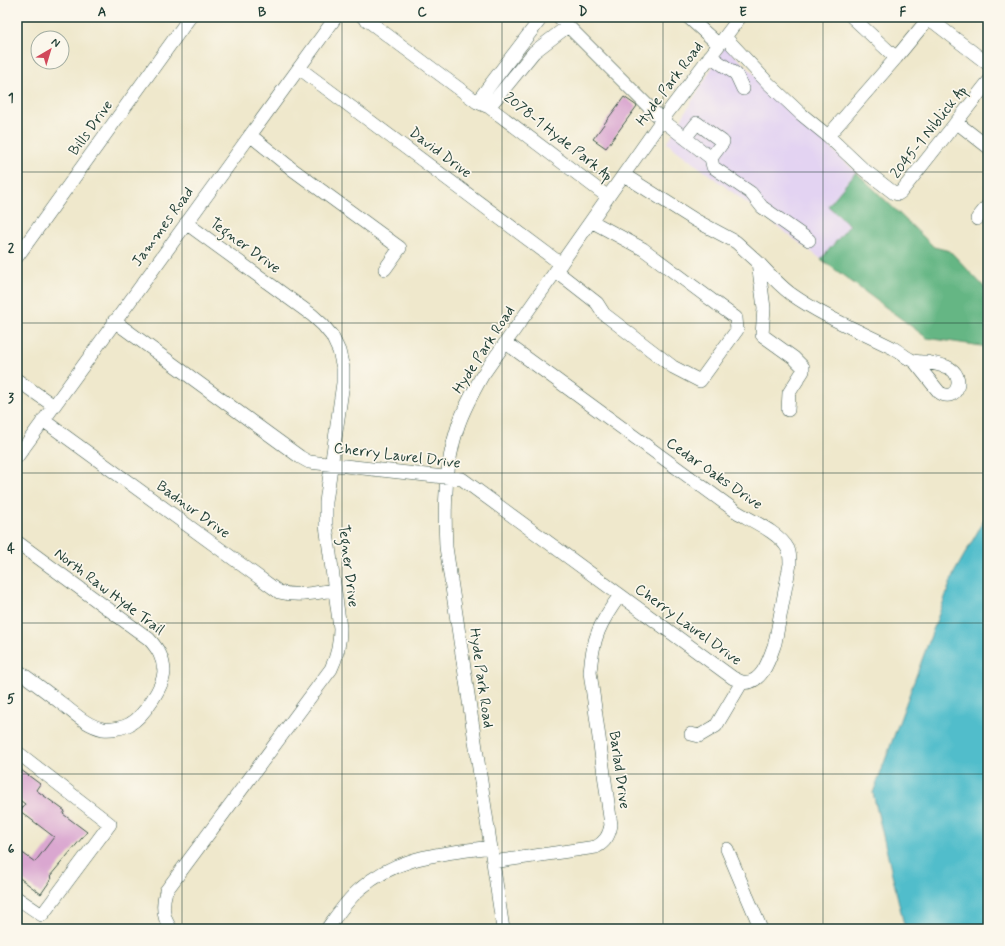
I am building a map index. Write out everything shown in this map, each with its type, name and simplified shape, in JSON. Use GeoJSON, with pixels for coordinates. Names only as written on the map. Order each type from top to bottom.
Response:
{"type":"FeatureCollection","features":[{"type":"Feature","properties":{"kind":"street","name":"Bills Drive"},"geometry":{"type":"LineString","coordinates":[[17,257],[190,17]]}},
{"type":"Feature","properties":{"kind":"street","name":"Jammes Road"},"geometry":{"type":"LineString","coordinates":[[17,457],[114,321],[336,17]]}},
{"type":"Feature","properties":{"kind":"street"},"geometry":{"type":"LineString","coordinates":[[363,17],[477,102],[489,107]]}},
{"type":"Feature","properties":{"kind":"street"},"geometry":{"type":"LineString","coordinates":[[477,102],[542,17]]}},
{"type":"Feature","properties":{"kind":"street"},"geometry":{"type":"LineString","coordinates":[[688,17],[722,41],[801,114],[828,136],[928,19],[988,64]]}},
{"type":"Feature","properties":{"kind":"street","name":"Hyde Park Road"},"geometry":{"type":"LineString","coordinates":[[503,929],[446,547],[444,519],[446,477],[459,425],[469,399],[482,376],[662,120],[740,17]]}},
{"type":"Feature","properties":{"kind":"street"},"geometry":{"type":"LineString","coordinates":[[852,17],[896,58]]}},
{"type":"Feature","properties":{"kind":"street","name":"2078-1 Hyde Park Ap"},"geometry":{"type":"LineString","coordinates":[[608,197],[489,107],[534,52],[563,22],[662,120],[711,158],[713,167],[751,193],[762,207],[809,240]]}},
{"type":"Feature","properties":{"kind":"street"},"geometry":{"type":"LineString","coordinates":[[710,56],[736,74],[743,89]]}},
{"type":"Feature","properties":{"kind":"street","name":"David Drive"},"geometry":{"type":"LineString","coordinates":[[299,68],[559,268],[597,303],[604,314],[673,367],[700,381],[737,330],[736,318],[643,249],[591,221]]}},
{"type":"Feature","properties":{"kind":"street","name":"2045-1 Niblick Ap"},"geometry":{"type":"LineString","coordinates":[[828,136],[862,168],[894,193],[898,194],[988,82]]}},
{"type":"Feature","properties":{"kind":"street"},"geometry":{"type":"LineString","coordinates":[[956,122],[988,147]]}},
{"type":"Feature","properties":{"kind":"street"},"geometry":{"type":"LineString","coordinates":[[685,138],[697,123],[723,142],[711,158]]}},
{"type":"Feature","properties":{"kind":"street"},"geometry":{"type":"LineString","coordinates":[[250,135],[292,169],[400,248],[385,269]]}},
{"type":"Feature","properties":{"kind":"street"},"geometry":{"type":"LineString","coordinates":[[624,175],[695,220],[736,242],[791,294],[824,314],[894,349],[914,361]]}},
{"type":"Feature","properties":{"kind":"street"},"geometry":{"type":"LineString","coordinates":[[977,219],[988,205]]}},
{"type":"Feature","properties":{"kind":"street","name":"Tegner Drive"},"geometry":{"type":"LineString","coordinates":[[171,929],[163,914],[163,902],[166,891],[331,669],[337,659],[340,643],[340,628],[326,524],[326,502],[343,383],[343,368],[339,351],[332,336],[312,315],[186,223]]}},
{"type":"Feature","properties":{"kind":"street"},"geometry":{"type":"LineString","coordinates":[[758,262],[764,308],[762,335],[794,358],[803,367],[789,394],[788,410]]}},
{"type":"Feature","properties":{"kind":"street","name":"Cherry Laurel Drive"},"geometry":{"type":"LineString","coordinates":[[114,321],[300,457],[309,462],[462,479],[733,678],[747,682]]}},
{"type":"Feature","properties":{"kind":"street","name":"Cedar Oaks Drive"},"geometry":{"type":"LineString","coordinates":[[506,343],[737,512],[774,534],[787,548],[790,557],[790,564],[775,643],[761,675],[747,682],[716,726],[699,736],[691,734]]}},
{"type":"Feature","properties":{"kind":"street"},"geometry":{"type":"LineString","coordinates":[[17,380],[54,406]]}},
{"type":"Feature","properties":{"kind":"street","name":"Badnur Drive"},"geometry":{"type":"LineString","coordinates":[[43,420],[279,592],[291,595],[304,595],[334,590]]}},
{"type":"Feature","properties":{"kind":"street","name":"North Raw Hyde Trail"},"geometry":{"type":"LineString","coordinates":[[17,542],[142,634],[157,648],[162,657],[164,672],[161,684],[139,717],[129,724],[116,728],[103,729],[88,724],[17,670]]}},
{"type":"Feature","properties":{"kind":"street","name":"Barlad Drive"},"geometry":{"type":"LineString","coordinates":[[493,862],[596,847],[604,843],[610,834],[611,826],[590,672],[591,652],[595,636],[604,618],[620,595]]}},
{"type":"Feature","properties":{"kind":"street"},"geometry":{"type":"LineString","coordinates":[[17,752],[110,824],[42,915],[17,898]]}},
{"type":"Feature","properties":{"kind":"street"},"geometry":{"type":"LineString","coordinates":[[327,929],[347,902],[360,888],[377,875],[393,866],[425,857],[490,847]]}},
{"type":"Feature","properties":{"kind":"street"},"geometry":{"type":"LineString","coordinates":[[727,849],[760,929]]}},
{"type":"Feature","properties":{"kind":"shaded area"},"geometry":{"type":"Polygon","coordinates":[[[725,46],[856,172],[828,206],[850,225],[821,259],[667,143],[725,46]]]}},
{"type":"Feature","properties":{"kind":"green space"},"geometry":{"type":"Polygon","coordinates":[[[856,172],[934,247],[950,251],[988,291],[988,347],[927,338],[821,259],[850,225],[828,206],[856,172]]]}},
{"type":"Feature","properties":{"kind":"water"},"geometry":{"type":"Polygon","coordinates":[[[988,516],[988,929],[905,929],[873,793],[954,573],[986,517],[988,516]]]}},
{"type":"Feature","properties":{"kind":"building"},"geometry":{"type":"Polygon","coordinates":[[[624,97],[637,106],[606,148],[593,139],[624,97]]]}},
{"type":"Feature","properties":{"kind":"building"},"geometry":{"type":"Polygon","coordinates":[[[17,767],[40,784],[36,790],[65,811],[63,814],[87,832],[50,876],[52,878],[41,894],[17,876],[17,849],[35,862],[54,837],[20,811],[25,804],[17,798],[17,767]]]}}]}
